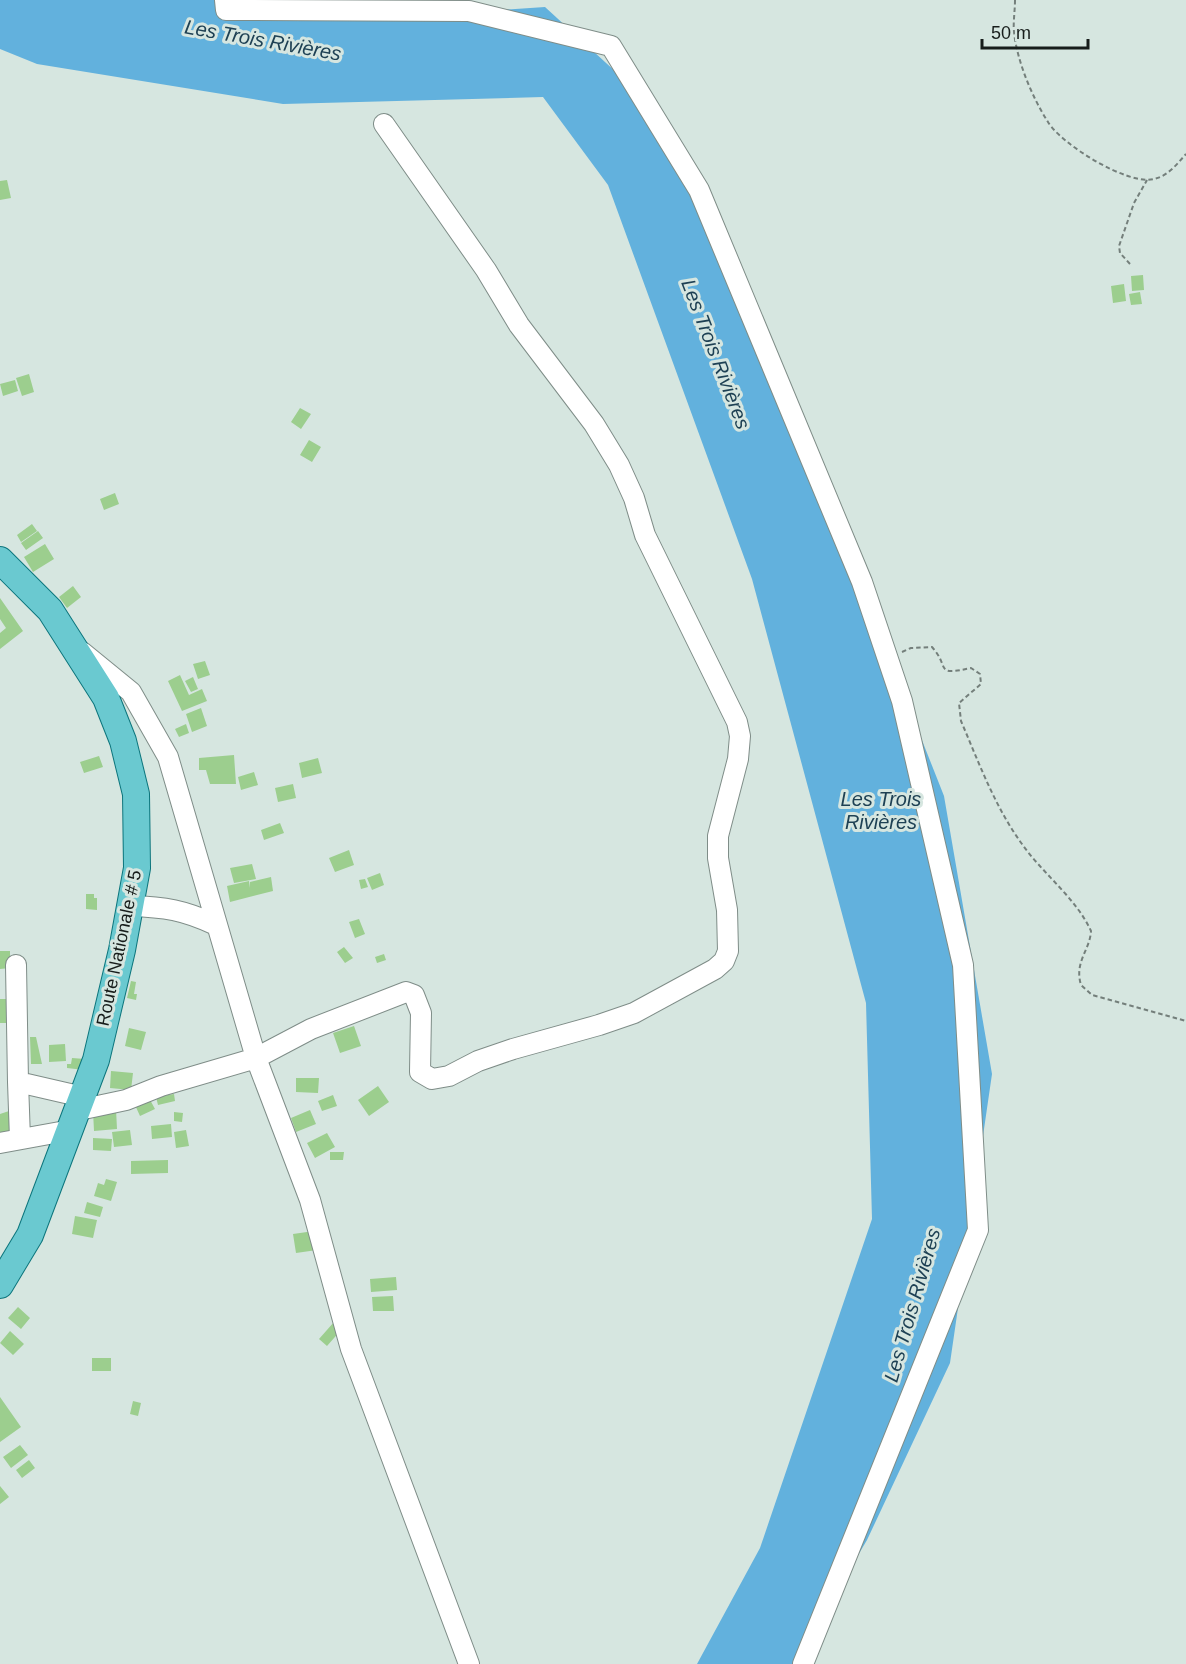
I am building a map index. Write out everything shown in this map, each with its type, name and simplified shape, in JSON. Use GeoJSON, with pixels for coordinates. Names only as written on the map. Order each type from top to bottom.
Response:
{"type":"FeatureCollection","features":[{"type":"Feature","properties":{"kind":"main road","name":"Route Nationale # 5"},"geometry":{"type":"LineString","coordinates":[[0,560],[50,610],[105,698],[123,741],[136,794],[137,868],[96,1060],[30,1235],[0,1285]]}},
{"type":"Feature","properties":{"kind":"street"},"geometry":{"type":"LineString","coordinates":[[225,0],[226,10],[469,10],[612,46],[699,190],[862,582],[902,701],[963,965],[978,1230],[803,1664]]}},
{"type":"Feature","properties":{"kind":"street"},"geometry":{"type":"LineString","coordinates":[[0,1143],[20,1139],[78,1112],[126,1100],[161,1086],[256,1058],[311,1029],[406,992],[414,995],[421,1013],[420,1072],[432,1079],[449,1076],[478,1061],[513,1048],[599,1025],[634,1013],[715,969],[724,961],[728,951],[727,910],[718,858],[718,836],[738,759],[740,736],[728,700],[668,586],[645,535],[634,498],[613,455],[594,424],[519,325],[486,270],[384,124]]}},
{"type":"Feature","properties":{"kind":"street"},"geometry":{"type":"LineString","coordinates":[[73,645],[131,692],[168,757],[256,1058],[310,1200],[351,1349],[469,1664]]}},
{"type":"Feature","properties":{"kind":"street"},"geometry":{"type":"LineString","coordinates":[[130,906],[168,908],[187,912],[216,925]]}},
{"type":"Feature","properties":{"kind":"street"},"geometry":{"type":"LineString","coordinates":[[16,964],[20,1139]]}},
{"type":"Feature","properties":{"kind":"street"},"geometry":{"type":"LineString","coordinates":[[18,1082],[78,1112]]}},
{"type":"Feature","properties":{"kind":"path"},"geometry":{"type":"LineString","coordinates":[[1015,0],[1017,48],[1032,91],[1048,123],[1065,141],[1112,170],[1147,180],[1164,175],[1186,154]]}},
{"type":"Feature","properties":{"kind":"path"},"geometry":{"type":"LineString","coordinates":[[1130,264],[1119,253],[1119,246],[1134,202],[1147,180]]}},
{"type":"Feature","properties":{"kind":"path"},"geometry":{"type":"LineString","coordinates":[[887,658],[911,648],[932,647],[945,670],[950,672],[971,668],[980,674],[981,684],[959,703],[961,721],[1008,822],[1040,868],[1064,893],[1091,931],[1081,956],[1078,978],[1081,985],[1092,995],[1186,1021]]}},
{"type":"Feature","properties":{"kind":"water","name":"Les Trois Rivières"},"geometry":{"type":"Polygon","coordinates":[[[0,0],[350,0],[422,15],[545,7],[629,84],[749,302],[944,796],[992,1074],[950,1363],[867,1540],[794,1664],[697,1664],[760,1548],[872,1219],[866,1003],[752,579],[608,185],[543,97],[283,104],[37,64],[0,49],[0,0]]]}},
{"type":"Feature","properties":{"kind":"building"},"geometry":{"type":"Polygon","coordinates":[[[7,180],[11,198],[0,200],[0,181],[7,180]]]}},
{"type":"Feature","properties":{"kind":"building"},"geometry":{"type":"Polygon","coordinates":[[[1143,275],[1144,290],[1132,291],[1131,276],[1143,275]]]}},
{"type":"Feature","properties":{"kind":"building"},"geometry":{"type":"Polygon","coordinates":[[[1124,284],[1126,301],[1113,303],[1111,286],[1124,284]]]}},
{"type":"Feature","properties":{"kind":"building"},"geometry":{"type":"Polygon","coordinates":[[[1140,292],[1142,304],[1131,305],[1129,294],[1140,292]]]}},
{"type":"Feature","properties":{"kind":"building"},"geometry":{"type":"Polygon","coordinates":[[[29,374],[34,392],[22,396],[16,378],[29,374]]]}},
{"type":"Feature","properties":{"kind":"building"},"geometry":{"type":"Polygon","coordinates":[[[15,380],[18,391],[3,396],[0,384],[15,380]]]}},
{"type":"Feature","properties":{"kind":"building"},"geometry":{"type":"Polygon","coordinates":[[[300,408],[311,414],[301,429],[291,422],[300,408]]]}},
{"type":"Feature","properties":{"kind":"building"},"geometry":{"type":"Polygon","coordinates":[[[309,440],[321,447],[312,462],[300,455],[309,440]]]}},
{"type":"Feature","properties":{"kind":"building"},"geometry":{"type":"Polygon","coordinates":[[[115,493],[119,504],[104,510],[100,499],[115,493]]]}},
{"type":"Feature","properties":{"kind":"building"},"geometry":{"type":"Polygon","coordinates":[[[32,524],[37,531],[21,542],[17,535],[32,524]]]}},
{"type":"Feature","properties":{"kind":"building"},"geometry":{"type":"Polygon","coordinates":[[[38,531],[43,538],[26,550],[21,543],[38,531]]]}},
{"type":"Feature","properties":{"kind":"building"},"geometry":{"type":"Polygon","coordinates":[[[45,544],[54,559],[33,572],[24,557],[45,544]]]}},
{"type":"Feature","properties":{"kind":"building"},"geometry":{"type":"Polygon","coordinates":[[[73,586],[81,597],[67,608],[59,597],[73,586]]]}},
{"type":"Feature","properties":{"kind":"building"},"geometry":{"type":"Polygon","coordinates":[[[0,598],[23,631],[0,649],[0,633],[6,628],[0,619],[0,598]]]}},
{"type":"Feature","properties":{"kind":"building"},"geometry":{"type":"Polygon","coordinates":[[[205,661],[210,675],[198,679],[193,664],[205,661]]]}},
{"type":"Feature","properties":{"kind":"building"},"geometry":{"type":"Polygon","coordinates":[[[180,675],[189,695],[202,689],[207,701],[182,711],[168,681],[180,675]]]}},
{"type":"Feature","properties":{"kind":"building"},"geometry":{"type":"Polygon","coordinates":[[[193,677],[198,689],[191,692],[185,681],[193,677]]]}},
{"type":"Feature","properties":{"kind":"building"},"geometry":{"type":"Polygon","coordinates":[[[201,708],[207,726],[192,732],[186,714],[201,708]]]}},
{"type":"Feature","properties":{"kind":"building"},"geometry":{"type":"Polygon","coordinates":[[[186,724],[189,733],[179,737],[175,729],[186,724]]]}},
{"type":"Feature","properties":{"kind":"building"},"geometry":{"type":"Polygon","coordinates":[[[234,755],[236,784],[210,784],[206,770],[199,770],[199,758],[234,755]]]}},
{"type":"Feature","properties":{"kind":"building"},"geometry":{"type":"Polygon","coordinates":[[[99,756],[103,767],[84,773],[80,762],[99,756]]]}},
{"type":"Feature","properties":{"kind":"building"},"geometry":{"type":"Polygon","coordinates":[[[318,758],[322,773],[302,778],[299,763],[318,758]]]}},
{"type":"Feature","properties":{"kind":"building"},"geometry":{"type":"Polygon","coordinates":[[[254,772],[258,785],[241,790],[238,777],[254,772]]]}},
{"type":"Feature","properties":{"kind":"building"},"geometry":{"type":"Polygon","coordinates":[[[293,784],[296,798],[278,802],[275,788],[293,784]]]}},
{"type":"Feature","properties":{"kind":"building"},"geometry":{"type":"Polygon","coordinates":[[[280,823],[284,833],[264,840],[261,830],[280,823]]]}},
{"type":"Feature","properties":{"kind":"building"},"geometry":{"type":"Polygon","coordinates":[[[349,850],[354,865],[335,872],[329,858],[349,850]]]}},
{"type":"Feature","properties":{"kind":"building"},"geometry":{"type":"Polygon","coordinates":[[[252,864],[256,879],[234,883],[230,868],[252,864]]]}},
{"type":"Feature","properties":{"kind":"building"},"geometry":{"type":"Polygon","coordinates":[[[380,873],[384,885],[372,890],[367,878],[380,873]]]}},
{"type":"Feature","properties":{"kind":"building"},"geometry":{"type":"Polygon","coordinates":[[[271,877],[273,891],[230,902],[227,886],[249,881],[250,888],[250,882],[271,877]]]}},
{"type":"Feature","properties":{"kind":"building"},"geometry":{"type":"Polygon","coordinates":[[[365,879],[368,887],[361,889],[359,880],[365,879]]]}},
{"type":"Feature","properties":{"kind":"building"},"geometry":{"type":"Polygon","coordinates":[[[86,894],[94,894],[94,898],[97,898],[97,910],[86,909],[86,894]]]}},
{"type":"Feature","properties":{"kind":"building"},"geometry":{"type":"Polygon","coordinates":[[[359,919],[365,934],[355,938],[349,922],[359,919]]]}},
{"type":"Feature","properties":{"kind":"building"},"geometry":{"type":"Polygon","coordinates":[[[344,947],[353,958],[345,963],[337,952],[344,947]]]}},
{"type":"Feature","properties":{"kind":"building"},"geometry":{"type":"Polygon","coordinates":[[[0,951],[10,951],[10,968],[0,969],[0,951]]]}},
{"type":"Feature","properties":{"kind":"building"},"geometry":{"type":"Polygon","coordinates":[[[384,954],[386,960],[377,963],[375,957],[384,954]]]}},
{"type":"Feature","properties":{"kind":"building"},"geometry":{"type":"Polygon","coordinates":[[[131,981],[136,982],[134,994],[137,994],[136,1000],[127,998],[131,981]]]}},
{"type":"Feature","properties":{"kind":"building"},"geometry":{"type":"Polygon","coordinates":[[[0,999],[6,999],[7,1023],[0,1023],[0,999]]]}},
{"type":"Feature","properties":{"kind":"building"},"geometry":{"type":"Polygon","coordinates":[[[354,1026],[361,1046],[340,1053],[333,1033],[354,1026]]]}},
{"type":"Feature","properties":{"kind":"building"},"geometry":{"type":"Polygon","coordinates":[[[129,1028],[146,1032],[141,1050],[125,1046],[129,1028]]]}},
{"type":"Feature","properties":{"kind":"building"},"geometry":{"type":"Polygon","coordinates":[[[30,1037],[36,1037],[42,1064],[31,1064],[30,1037]]]}},
{"type":"Feature","properties":{"kind":"building"},"geometry":{"type":"Polygon","coordinates":[[[65,1044],[66,1061],[49,1062],[49,1045],[65,1044]]]}},
{"type":"Feature","properties":{"kind":"building"},"geometry":{"type":"Polygon","coordinates":[[[72,1058],[85,1059],[84,1070],[67,1068],[72,1058]]]}},
{"type":"Feature","properties":{"kind":"building"},"geometry":{"type":"Polygon","coordinates":[[[111,1071],[133,1073],[131,1090],[110,1088],[111,1071]]]}},
{"type":"Feature","properties":{"kind":"building"},"geometry":{"type":"Polygon","coordinates":[[[296,1078],[319,1078],[318,1093],[296,1092],[296,1078]]]}},
{"type":"Feature","properties":{"kind":"building"},"geometry":{"type":"Polygon","coordinates":[[[378,1086],[389,1102],[369,1116],[358,1100],[378,1086]]]}},
{"type":"Feature","properties":{"kind":"building"},"geometry":{"type":"Polygon","coordinates":[[[174,1094],[175,1101],[158,1105],[156,1097],[174,1094]]]}},
{"type":"Feature","properties":{"kind":"building"},"geometry":{"type":"Polygon","coordinates":[[[333,1095],[337,1106],[322,1111],[318,1101],[333,1095]]]}},
{"type":"Feature","properties":{"kind":"building"},"geometry":{"type":"Polygon","coordinates":[[[149,1098],[155,1109],[140,1116],[135,1105],[149,1098]]]}},
{"type":"Feature","properties":{"kind":"building"},"geometry":{"type":"Polygon","coordinates":[[[116,1109],[117,1129],[94,1131],[93,1111],[116,1109]]]}},
{"type":"Feature","properties":{"kind":"building"},"geometry":{"type":"Polygon","coordinates":[[[12,1110],[17,1128],[0,1134],[0,1114],[12,1110]]]}},
{"type":"Feature","properties":{"kind":"building"},"geometry":{"type":"Polygon","coordinates":[[[310,1110],[316,1124],[296,1132],[291,1118],[310,1110]]]}},
{"type":"Feature","properties":{"kind":"building"},"geometry":{"type":"Polygon","coordinates":[[[174,1112],[183,1113],[182,1122],[174,1121],[174,1112]]]}},
{"type":"Feature","properties":{"kind":"building"},"geometry":{"type":"Polygon","coordinates":[[[171,1124],[172,1137],[152,1139],[151,1126],[171,1124]]]}},
{"type":"Feature","properties":{"kind":"building"},"geometry":{"type":"Polygon","coordinates":[[[130,1130],[132,1145],[114,1147],[112,1132],[130,1130]]]}},
{"type":"Feature","properties":{"kind":"building"},"geometry":{"type":"Polygon","coordinates":[[[186,1130],[189,1146],[176,1148],[174,1132],[186,1130]]]}},
{"type":"Feature","properties":{"kind":"building"},"geometry":{"type":"Polygon","coordinates":[[[327,1133],[335,1147],[315,1158],[307,1143],[327,1133]]]}},
{"type":"Feature","properties":{"kind":"building"},"geometry":{"type":"Polygon","coordinates":[[[93,1138],[112,1139],[111,1151],[93,1150],[93,1138]]]}},
{"type":"Feature","properties":{"kind":"building"},"geometry":{"type":"Polygon","coordinates":[[[330,1152],[344,1152],[343,1160],[330,1160],[330,1152]]]}},
{"type":"Feature","properties":{"kind":"building"},"geometry":{"type":"Polygon","coordinates":[[[168,1160],[168,1173],[131,1174],[131,1161],[168,1160]]]}},
{"type":"Feature","properties":{"kind":"building"},"geometry":{"type":"Polygon","coordinates":[[[106,1179],[117,1182],[111,1201],[94,1196],[98,1183],[104,1185],[106,1179]]]}},
{"type":"Feature","properties":{"kind":"building"},"geometry":{"type":"Polygon","coordinates":[[[87,1202],[103,1207],[100,1217],[84,1213],[87,1202]]]}},
{"type":"Feature","properties":{"kind":"building"},"geometry":{"type":"Polygon","coordinates":[[[75,1216],[97,1220],[93,1238],[72,1234],[75,1216]]]}},
{"type":"Feature","properties":{"kind":"building"},"geometry":{"type":"Polygon","coordinates":[[[314,1231],[317,1250],[296,1253],[293,1234],[314,1231]]]}},
{"type":"Feature","properties":{"kind":"building"},"geometry":{"type":"Polygon","coordinates":[[[396,1277],[397,1290],[371,1292],[370,1279],[396,1277]]]}},
{"type":"Feature","properties":{"kind":"building"},"geometry":{"type":"Polygon","coordinates":[[[393,1296],[394,1311],[373,1311],[372,1297],[393,1296]]]}},
{"type":"Feature","properties":{"kind":"building"},"geometry":{"type":"Polygon","coordinates":[[[18,1307],[30,1318],[21,1329],[8,1318],[18,1307]]]}},
{"type":"Feature","properties":{"kind":"building"},"geometry":{"type":"Polygon","coordinates":[[[334,1322],[342,1329],[327,1346],[319,1339],[334,1322]]]}},
{"type":"Feature","properties":{"kind":"building"},"geometry":{"type":"Polygon","coordinates":[[[10,1331],[24,1344],[13,1355],[0,1343],[10,1331]]]}},
{"type":"Feature","properties":{"kind":"building"},"geometry":{"type":"Polygon","coordinates":[[[92,1358],[111,1358],[111,1371],[92,1371],[92,1358]]]}},
{"type":"Feature","properties":{"kind":"building"},"geometry":{"type":"Polygon","coordinates":[[[0,1397],[21,1427],[0,1442],[0,1397]]]}},
{"type":"Feature","properties":{"kind":"building"},"geometry":{"type":"Polygon","coordinates":[[[133,1401],[141,1403],[138,1416],[130,1414],[133,1401]]]}},
{"type":"Feature","properties":{"kind":"building"},"geometry":{"type":"Polygon","coordinates":[[[20,1445],[28,1455],[11,1468],[3,1457],[20,1445]]]}},
{"type":"Feature","properties":{"kind":"building"},"geometry":{"type":"Polygon","coordinates":[[[29,1460],[35,1468],[22,1478],[16,1470],[29,1460]]]}},
{"type":"Feature","properties":{"kind":"building"},"geometry":{"type":"Polygon","coordinates":[[[0,1486],[9,1497],[0,1504],[0,1486]]]}}]}
